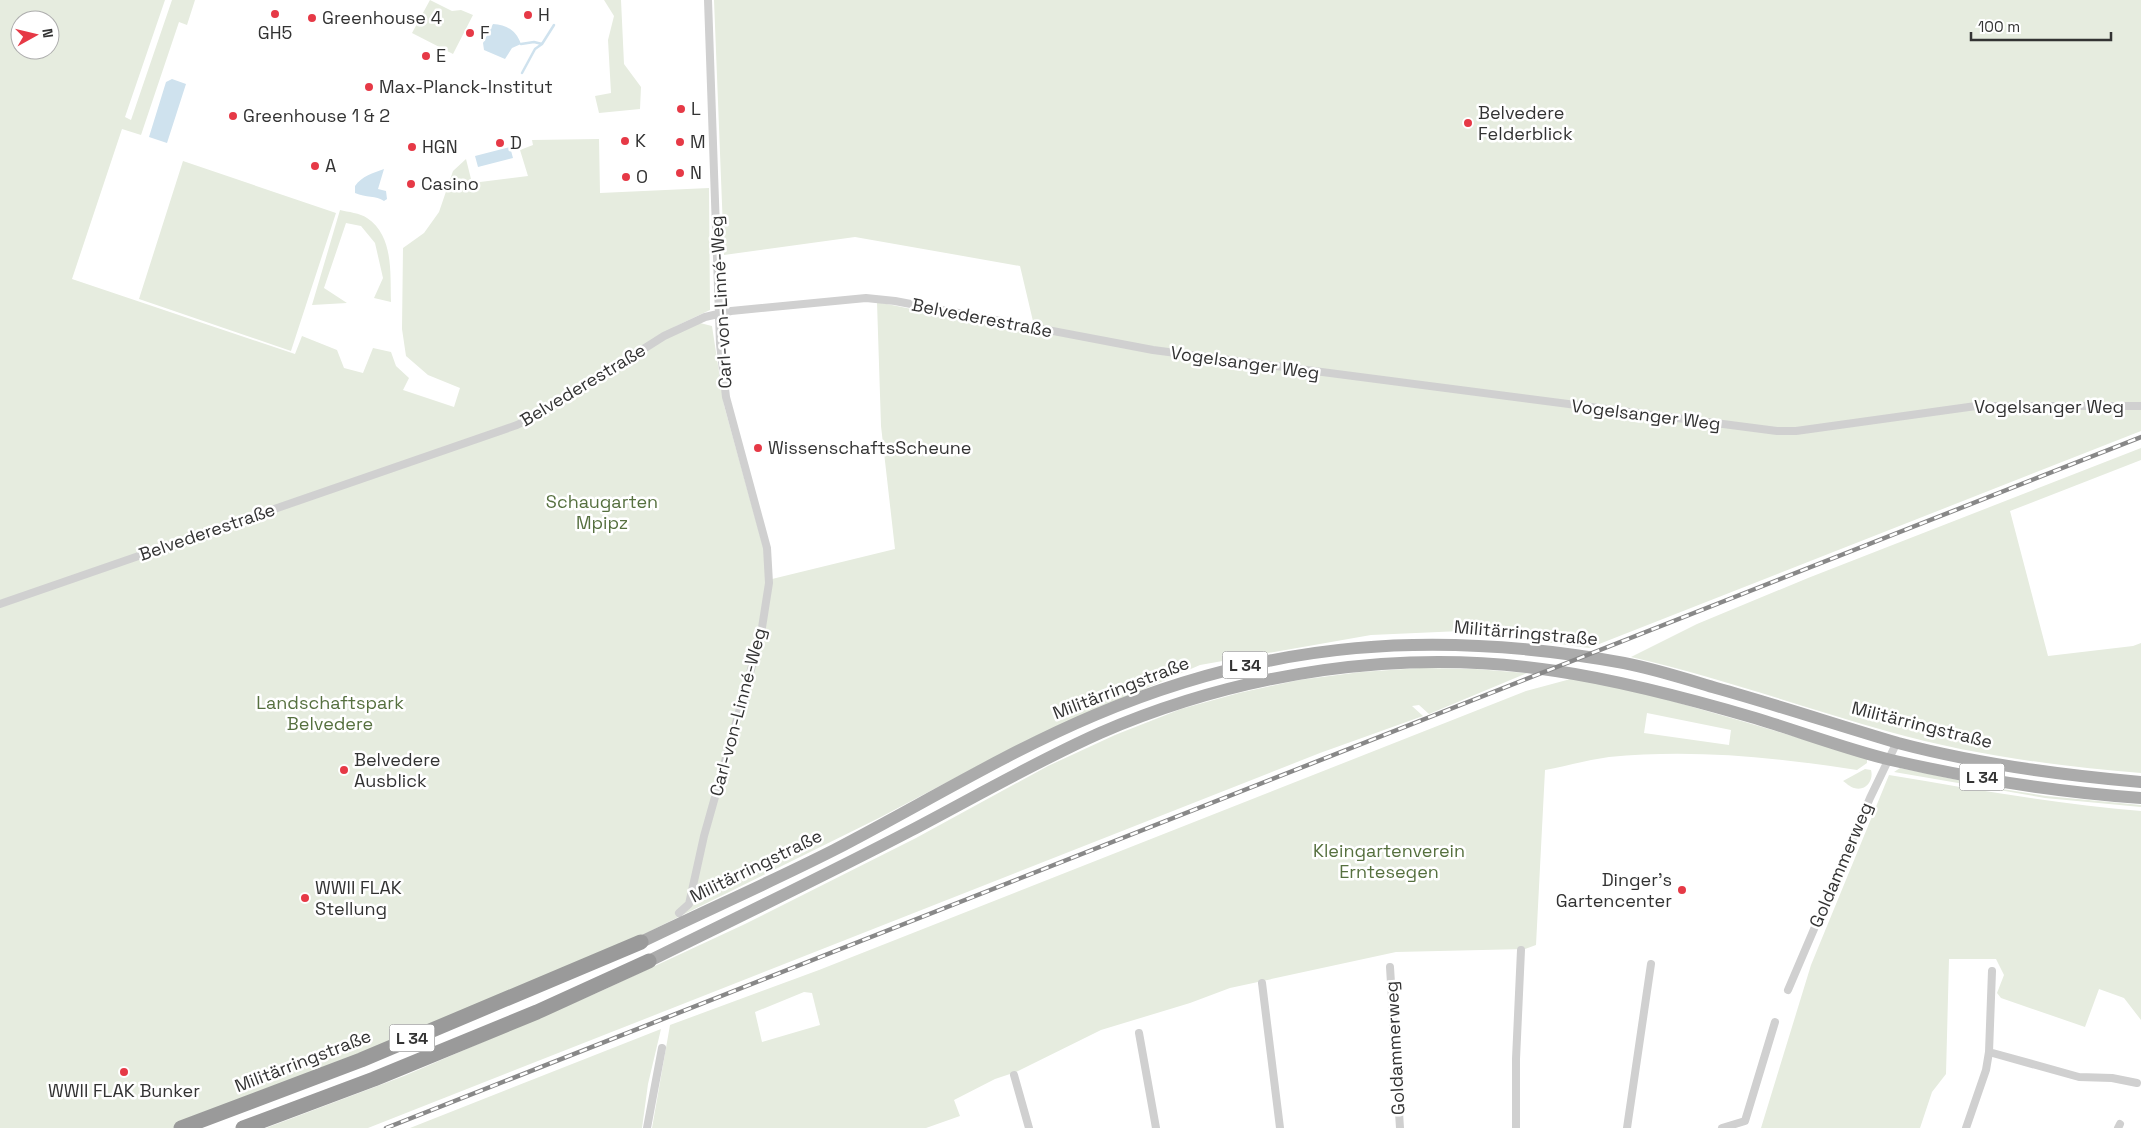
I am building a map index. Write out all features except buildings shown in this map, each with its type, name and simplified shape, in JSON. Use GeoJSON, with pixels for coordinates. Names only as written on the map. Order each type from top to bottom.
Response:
{"type":"FeatureCollection","features":[{"type":"Feature","properties":{"kind":"highway","name":"Militärringstraße"},"geometry":{"type":"LineString","coordinates":[[181,1128],[361,1060],[641,942]]}},
{"type":"Feature","properties":{"kind":"highway","name":"Militärringstraße"},"geometry":{"type":"LineString","coordinates":[[243,1128],[374,1078],[537,1012],[649,961]]}},
{"type":"Feature","properties":{"kind":"main road","name":"Militärringstraße"},"geometry":{"type":"LineString","coordinates":[[641,942],[831,851],[982,769],[1094,715],[1198,677],[1259,662],[1321,651],[1360,647],[1432,644],[1496,646],[1565,653],[1631,664],[1897,742],[1963,758],[2074,776],[2141,782]]}},
{"type":"Feature","properties":{"kind":"main road","name":"Militärringstraße"},"geometry":{"type":"LineString","coordinates":[[649,961],[840,867],[1048,758],[1101,733],[1203,696],[1260,681],[1321,670],[1364,665],[1431,662],[1493,664],[1554,670],[1629,685],[1752,717],[1889,759],[2075,793],[2141,798]]}},
{"type":"Feature","properties":{"kind":"street","name":"Carl-von-Linné-Weg"},"geometry":{"type":"LineString","coordinates":[[679,913],[689,904],[704,836],[761,634],[769,583],[767,548],[726,397],[719,313],[708,0]]}},
{"type":"Feature","properties":{"kind":"street","name":"Belvederestraße"},"geometry":{"type":"LineString","coordinates":[[0,604],[516,426],[548,410],[682,326],[719,313],[866,298],[895,301],[1153,350]]}},
{"type":"Feature","properties":{"kind":"street","name":"Vogelsanger Weg"},"geometry":{"type":"LineString","coordinates":[[1153,350],[1777,431],[1796,431],[1976,406],[2141,406]]}},
{"type":"Feature","properties":{"kind":"street","name":"Goldammerweg"},"geometry":{"type":"LineString","coordinates":[[1788,990],[1870,798],[1897,742]]}},
{"type":"Feature","properties":{"kind":"street"},"geometry":{"type":"LineString","coordinates":[[1516,1128],[1516,1059],[1521,950]]}},
{"type":"Feature","properties":{"kind":"street"},"geometry":{"type":"LineString","coordinates":[[1627,1128],[1651,964]]}},
{"type":"Feature","properties":{"kind":"street","name":"Goldammerweg"},"geometry":{"type":"LineString","coordinates":[[1390,967],[1400,1128]]}},
{"type":"Feature","properties":{"kind":"street"},"geometry":{"type":"LineString","coordinates":[[1966,1128],[1986,1070],[1989,1052],[1992,972]]}},
{"type":"Feature","properties":{"kind":"street"},"geometry":{"type":"LineString","coordinates":[[1262,983],[1280,1128]]}},
{"type":"Feature","properties":{"kind":"street"},"geometry":{"type":"LineString","coordinates":[[1722,1128],[1745,1122],[1776,1022]]}},
{"type":"Feature","properties":{"kind":"street"},"geometry":{"type":"LineString","coordinates":[[1139,1033],[1156,1128]]}},
{"type":"Feature","properties":{"kind":"street"},"geometry":{"type":"LineString","coordinates":[[647,1128],[662,1048]]}},
{"type":"Feature","properties":{"kind":"street"},"geometry":{"type":"LineString","coordinates":[[1989,1052],[2079,1077],[2112,1078],[2137,1084]]}},
{"type":"Feature","properties":{"kind":"street"},"geometry":{"type":"LineString","coordinates":[[1014,1075],[1029,1128]]}},
{"type":"Feature","properties":{"kind":"green space","name":"Landschaftspark Belvedere"},"geometry":{"type":"Polygon","coordinates":[[[0,0],[165,0],[125,117],[131,120],[172,0],[195,0],[187,25],[179,22],[141,135],[122,129],[72,279],[295,354],[302,336],[337,350],[344,368],[363,373],[373,348],[391,352],[396,366],[409,378],[403,390],[454,407],[460,388],[428,375],[406,356],[402,329],[403,248],[424,233],[439,212],[453,171],[466,159],[472,183],[528,176],[520,150],[533,145],[532,140],[599,139],[600,193],[709,188],[710,310],[674,327],[700,323],[712,326],[724,405],[772,579],[895,549],[881,426],[877,302],[1036,334],[1020,266],[855,237],[724,255],[714,0],[2141,0],[2141,431],[1589,648],[1461,631],[1371,635],[1200,665],[1027,740],[879,818],[636,938],[255,1097],[173,1128],[0,1128],[0,0]]]}},
{"type":"Feature","properties":{"kind":"green space"},"geometry":{"type":"Polygon","coordinates":[[[430,0],[452,11],[461,10],[473,15],[453,54],[412,33],[430,0]]]}},
{"type":"Feature","properties":{"kind":"green space"},"geometry":{"type":"Polygon","coordinates":[[[604,0],[621,0],[624,64],[641,87],[640,109],[599,113],[595,96],[611,93],[608,40],[614,16],[604,0]]]}},
{"type":"Feature","properties":{"kind":"green space"},"geometry":{"type":"Polygon","coordinates":[[[183,161],[336,213],[291,351],[139,299],[183,161]]]}},
{"type":"Feature","properties":{"kind":"green space"},"geometry":{"type":"Polygon","coordinates":[[[340,210],[364,216],[376,226],[382,235],[389,256],[391,302],[374,298],[383,278],[375,243],[361,226],[346,223],[324,288],[347,303],[312,305],[340,210]]]}},
{"type":"Feature","properties":{"kind":"green space"},"geometry":{"type":"Polygon","coordinates":[[[2141,448],[2141,460],[2010,511],[2048,656],[2133,646],[2141,643],[2141,773],[2077,767],[2014,758],[1921,740],[1858,723],[1729,683],[1631,657],[1697,624],[1808,578],[2141,448]]]}},
{"type":"Feature","properties":{"kind":"green space"},"geometry":{"type":"Polygon","coordinates":[[[1420,668],[1475,669],[1527,673],[1429,714],[1419,705],[1412,706],[1423,716],[1320,753],[368,1128],[266,1128],[404,1076],[599,992],[745,924],[916,838],[1048,766],[1115,735],[1181,709],[1239,693],[1299,680],[1361,672],[1420,668]]]}},
{"type":"Feature","properties":{"kind":"green space","name":"Kleingartenverein Erntesegen"},"geometry":{"type":"Polygon","coordinates":[[[1578,677],[1637,691],[1867,758],[1867,763],[1857,770],[1764,758],[1671,754],[1609,757],[1545,770],[1536,945],[1525,949],[1396,952],[1230,988],[1190,1003],[1101,1030],[954,1100],[960,1116],[926,1128],[652,1128],[670,1025],[819,970],[1526,691],[1578,677]],[[1647,713],[1644,733],[1729,745],[1731,730],[1647,713]],[[804,992],[755,1012],[762,1042],[820,1025],[812,993],[804,992]]]}},
{"type":"Feature","properties":{"kind":"green space"},"geometry":{"type":"Polygon","coordinates":[[[1900,768],[2002,789],[2046,796],[2141,805],[2141,807],[2045,798],[1894,772],[1900,768]]]}},
{"type":"Feature","properties":{"kind":"green space"},"geometry":{"type":"Polygon","coordinates":[[[1865,769],[1871,770],[1872,774],[1870,781],[1865,787],[1854,788],[1843,781],[1865,769]]]}},
{"type":"Feature","properties":{"kind":"green space"},"geometry":{"type":"Polygon","coordinates":[[[1889,775],[2046,800],[2141,811],[2141,1020],[2124,998],[2099,989],[2085,1027],[2001,998],[1997,993],[2004,975],[1996,959],[1949,959],[1946,1074],[1932,1092],[1920,1128],[1761,1128],[1811,965],[1889,775]]]}},
{"type":"Feature","properties":{"kind":"green space"},"geometry":{"type":"Polygon","coordinates":[[[661,1029],[648,1084],[642,1128],[410,1128],[661,1029]]]}},
{"type":"Feature","properties":{"kind":"water"},"geometry":{"type":"Polygon","coordinates":[[[493,24],[510,29],[521,44],[512,48],[505,59],[484,50],[483,43],[493,24]]]}},
{"type":"Feature","properties":{"kind":"water"},"geometry":{"type":"Polygon","coordinates":[[[172,79],[186,84],[167,143],[149,137],[166,82],[172,79]]]}},
{"type":"Feature","properties":{"kind":"water"},"geometry":{"type":"Polygon","coordinates":[[[510,147],[513,158],[478,167],[475,156],[510,147]]]}},
{"type":"Feature","properties":{"kind":"water"},"geometry":{"type":"Polygon","coordinates":[[[384,169],[378,189],[386,191],[387,199],[384,201],[355,193],[355,186],[361,180],[384,169]]]}},
{"type":"Feature","properties":{"kind":"waterway"},"geometry":{"type":"LineString","coordinates":[[521,44],[534,42],[542,44],[554,25]]}},
{"type":"Feature","properties":{"kind":"waterway"},"geometry":{"type":"LineString","coordinates":[[522,73],[535,49],[542,44]]}},
{"type":"Feature","properties":{"kind":"railway"},"geometry":{"type":"LineString","coordinates":[[386,1128],[2141,437]]}},
{"type":"Feature","properties":{"kind":"place","name":"GH5"},"geometry":{"type":"Point","coordinates":[275,14]}},
{"type":"Feature","properties":{"kind":"place","name":"H"},"geometry":{"type":"Point","coordinates":[528,15]}},
{"type":"Feature","properties":{"kind":"place","name":"Greenhouse 4"},"geometry":{"type":"Point","coordinates":[312,18]}},
{"type":"Feature","properties":{"kind":"place","name":"F"},"geometry":{"type":"Point","coordinates":[470,33]}},
{"type":"Feature","properties":{"kind":"place","name":"E"},"geometry":{"type":"Point","coordinates":[426,56]}},
{"type":"Feature","properties":{"kind":"place","name":"Max-Planck-Institut"},"geometry":{"type":"Point","coordinates":[369,87]}},
{"type":"Feature","properties":{"kind":"place","name":"L"},"geometry":{"type":"Point","coordinates":[681,109]}},
{"type":"Feature","properties":{"kind":"place","name":"Greenhouse 1 & 2"},"geometry":{"type":"Point","coordinates":[233,116]}},
{"type":"Feature","properties":{"kind":"place","name":"Belvedere Felderblick"},"geometry":{"type":"Point","coordinates":[1468,123]}},
{"type":"Feature","properties":{"kind":"place","name":"K"},"geometry":{"type":"Point","coordinates":[625,141]}},
{"type":"Feature","properties":{"kind":"place","name":"M"},"geometry":{"type":"Point","coordinates":[680,142]}},
{"type":"Feature","properties":{"kind":"place","name":"D"},"geometry":{"type":"Point","coordinates":[500,143]}},
{"type":"Feature","properties":{"kind":"place","name":"HGN"},"geometry":{"type":"Point","coordinates":[412,147]}},
{"type":"Feature","properties":{"kind":"place","name":"A"},"geometry":{"type":"Point","coordinates":[315,166]}},
{"type":"Feature","properties":{"kind":"place","name":"N"},"geometry":{"type":"Point","coordinates":[680,173]}},
{"type":"Feature","properties":{"kind":"place","name":"O"},"geometry":{"type":"Point","coordinates":[626,177]}},
{"type":"Feature","properties":{"kind":"place","name":"Casino"},"geometry":{"type":"Point","coordinates":[411,184]}},
{"type":"Feature","properties":{"kind":"place","name":"WissenschaftsScheune"},"geometry":{"type":"Point","coordinates":[758,448]}},
{"type":"Feature","properties":{"kind":"place","name":"Belvedere Ausblick"},"geometry":{"type":"Point","coordinates":[344,770]}},
{"type":"Feature","properties":{"kind":"place","name":"Dinger's Gartencenter"},"geometry":{"type":"Point","coordinates":[1682,890]}},
{"type":"Feature","properties":{"kind":"place","name":"WWII FLAK Stellung"},"geometry":{"type":"Point","coordinates":[305,898]}},
{"type":"Feature","properties":{"kind":"place","name":"WWII FLAK Bunker"},"geometry":{"type":"Point","coordinates":[124,1072]}},
{"type":"Feature","properties":{"kind":"park label","name":"Schaugarten Mpipz"},"geometry":{"type":"Point","coordinates":[602,512]}}]}
